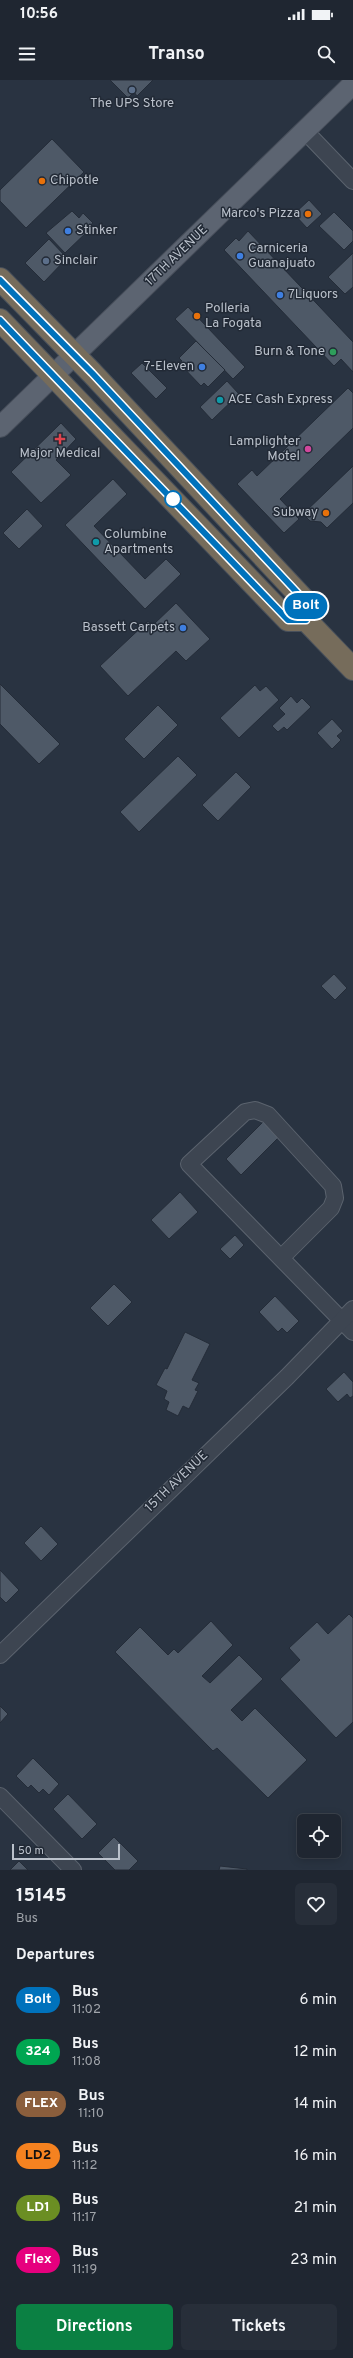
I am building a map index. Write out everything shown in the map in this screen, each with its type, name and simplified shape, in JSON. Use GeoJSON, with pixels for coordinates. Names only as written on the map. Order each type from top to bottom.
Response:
{"type":"FeatureCollection","features":[{"type":"Feature","properties":{"kind":"highway"},"geometry":{"type":"LineString","coordinates":[[0,280],[75,355],[306,602],[306,620],[353,669]]}},
{"type":"Feature","properties":{"kind":"highway"},"geometry":{"type":"LineString","coordinates":[[0,320],[288,620],[306,620]]}},
{"type":"Feature","properties":{"kind":"main road","name":"17TH AVENUE"},"geometry":{"type":"LineString","coordinates":[[0,427],[353,84]]}},
{"type":"Feature","properties":{"kind":"street"},"geometry":{"type":"LineString","coordinates":[[305,131],[353,181]]}},
{"type":"Feature","properties":{"kind":"street"},"geometry":{"type":"LineString","coordinates":[[281,1258],[331,1208],[335,1198],[333,1186],[268,1115],[255,1110],[245,1112],[189,1164],[353,1332]]}},
{"type":"Feature","properties":{"kind":"street","name":"15TH AVENUE"},"geometry":{"type":"LineString","coordinates":[[0,1655],[288,1377],[353,1309]]}},
{"type":"Feature","properties":{"kind":"street"},"geometry":{"type":"LineString","coordinates":[[0,1796],[73,1870]]}},
{"type":"Feature","properties":{"kind":"building"},"geometry":{"type":"Polygon","coordinates":[[[110,80],[153,80],[137,96],[134,92],[128,98],[110,80]]]}},
{"type":"Feature","properties":{"kind":"building","name":"Chipotle"},"geometry":{"type":"Polygon","coordinates":[[[52,139],[84,172],[26,228],[0,201],[0,190],[52,139]]]}},
{"type":"Feature","properties":{"kind":"building","name":"Marco's Pizza"},"geometry":{"type":"Polygon","coordinates":[[[309,200],[322,214],[307,228],[294,214],[309,200]]]}},
{"type":"Feature","properties":{"kind":"building","name":"Stinker"},"geometry":{"type":"Polygon","coordinates":[[[72,211],[79,218],[83,213],[93,223],[88,227],[90,229],[65,253],[46,233],[72,211]]]}},
{"type":"Feature","properties":{"kind":"building"},"geometry":{"type":"Polygon","coordinates":[[[334,212],[353,231],[353,241],[344,250],[319,226],[334,212]]]}},
{"type":"Feature","properties":{"kind":"building"},"geometry":{"type":"Polygon","coordinates":[[[248,231],[353,342],[353,372],[341,359],[334,366],[224,250],[236,238],[239,241],[248,231]]]}},
{"type":"Feature","properties":{"kind":"building"},"geometry":{"type":"Polygon","coordinates":[[[49,239],[67,258],[44,282],[25,263],[49,239]]]}},
{"type":"Feature","properties":{"kind":"building"},"geometry":{"type":"Polygon","coordinates":[[[353,253],[353,287],[345,294],[328,277],[353,253]]]}},
{"type":"Feature","properties":{"kind":"building"},"geometry":{"type":"Polygon","coordinates":[[[188,307],[245,367],[233,379],[175,319],[188,307]]]}},
{"type":"Feature","properties":{"kind":"building","name":"7-Eleven"},"geometry":{"type":"Polygon","coordinates":[[[196,341],[225,370],[208,387],[204,383],[201,386],[179,363],[182,361],[179,358],[196,341]]]}},
{"type":"Feature","properties":{"kind":"building","name":"7-Eleven"},"geometry":{"type":"Polygon","coordinates":[[[142,363],[167,388],[156,399],[131,373],[142,363]]]}},
{"type":"Feature","properties":{"kind":"building","name":"ACE Cash Express"},"geometry":{"type":"Polygon","coordinates":[[[227,381],[239,394],[212,420],[200,407],[227,381]]]}},
{"type":"Feature","properties":{"kind":"building","name":"Lamplighter Motel"},"geometry":{"type":"Polygon","coordinates":[[[348,388],[353,393],[353,428],[280,499],[299,519],[284,533],[237,484],[252,470],[257,476],[348,388]]]}},
{"type":"Feature","properties":{"kind":"building"},"geometry":{"type":"Polygon","coordinates":[[[61,423],[76,439],[56,460],[71,475],[41,503],[11,472],[61,423]]]}},
{"type":"Feature","properties":{"kind":"building"},"geometry":{"type":"Polygon","coordinates":[[[353,466],[353,503],[327,528],[321,522],[310,521],[303,514],[353,466]]]}},
{"type":"Feature","properties":{"kind":"building","name":"Columbine Apartments"},"geometry":{"type":"Polygon","coordinates":[[[113,479],[127,494],[94,526],[145,579],[166,559],[181,574],[145,609],[65,525],[113,479]]]}},
{"type":"Feature","properties":{"kind":"building"},"geometry":{"type":"Polygon","coordinates":[[[27,509],[43,526],[19,549],[3,533],[27,509]]]}},
{"type":"Feature","properties":{"kind":"building"},"geometry":{"type":"Polygon","coordinates":[[[176,603],[210,639],[186,661],[176,651],[128,696],[100,666],[148,621],[153,625],[176,603]]]}},
{"type":"Feature","properties":{"kind":"building"},"geometry":{"type":"Polygon","coordinates":[[[0,684],[60,744],[39,764],[0,724],[0,684]]]}},
{"type":"Feature","properties":{"kind":"building"},"geometry":{"type":"Polygon","coordinates":[[[255,685],[260,691],[266,686],[279,700],[239,738],[220,718],[255,685]]]}},
{"type":"Feature","properties":{"kind":"building"},"geometry":{"type":"Polygon","coordinates":[[[291,696],[297,703],[302,698],[311,707],[287,730],[284,727],[278,732],[272,726],[285,714],[279,708],[291,696]]]}},
{"type":"Feature","properties":{"kind":"building"},"geometry":{"type":"Polygon","coordinates":[[[158,705],[178,725],[144,759],[124,739],[158,705]]]}},
{"type":"Feature","properties":{"kind":"building"},"geometry":{"type":"Polygon","coordinates":[[[332,719],[343,731],[337,736],[341,740],[332,749],[317,733],[332,719]]]}},
{"type":"Feature","properties":{"kind":"building"},"geometry":{"type":"Polygon","coordinates":[[[178,756],[197,775],[139,832],[120,812],[178,756]]]}},
{"type":"Feature","properties":{"kind":"building"},"geometry":{"type":"Polygon","coordinates":[[[236,772],[251,787],[218,821],[202,805],[236,772]]]}},
{"type":"Feature","properties":{"kind":"building"},"geometry":{"type":"Polygon","coordinates":[[[334,974],[347,988],[335,1000],[321,986],[334,974]]]}},
{"type":"Feature","properties":{"kind":"building"},"geometry":{"type":"Polygon","coordinates":[[[265,1120],[280,1136],[241,1175],[226,1159],[265,1120]]]}},
{"type":"Feature","properties":{"kind":"building"},"geometry":{"type":"Polygon","coordinates":[[[180,1192],[198,1212],[169,1239],[151,1220],[180,1192]]]}},
{"type":"Feature","properties":{"kind":"building"},"geometry":{"type":"Polygon","coordinates":[[[235,1235],[244,1245],[230,1259],[220,1249],[235,1235]]]}},
{"type":"Feature","properties":{"kind":"building"},"geometry":{"type":"Polygon","coordinates":[[[114,1284],[132,1302],[108,1326],[90,1308],[114,1284]]]}},
{"type":"Feature","properties":{"kind":"building"},"geometry":{"type":"Polygon","coordinates":[[[275,1296],[299,1321],[287,1333],[282,1328],[278,1332],[259,1312],[275,1296]]]}},
{"type":"Feature","properties":{"kind":"building"},"geometry":{"type":"Polygon","coordinates":[[[185,1332],[210,1344],[192,1380],[199,1383],[195,1390],[198,1391],[189,1409],[183,1406],[178,1416],[166,1410],[169,1402],[164,1399],[167,1391],[156,1385],[165,1368],[167,1369],[185,1332]]]}},
{"type":"Feature","properties":{"kind":"building"},"geometry":{"type":"Polygon","coordinates":[[[344,1372],[353,1382],[353,1396],[350,1398],[347,1394],[338,1402],[326,1389],[344,1372]]]}},
{"type":"Feature","properties":{"kind":"building"},"geometry":{"type":"Polygon","coordinates":[[[41,1526],[58,1544],[41,1561],[24,1543],[41,1526]]]}},
{"type":"Feature","properties":{"kind":"building"},"geometry":{"type":"Polygon","coordinates":[[[0,1570],[19,1590],[6,1603],[0,1597],[0,1570]]]}},
{"type":"Feature","properties":{"kind":"building"},"geometry":{"type":"Polygon","coordinates":[[[349,1614],[353,1618],[353,1722],[336,1738],[280,1679],[300,1660],[289,1648],[317,1622],[328,1634],[349,1614]]]}},
{"type":"Feature","properties":{"kind":"building"},"geometry":{"type":"Polygon","coordinates":[[[211,1621],[233,1645],[202,1676],[210,1683],[239,1655],[263,1679],[231,1710],[242,1721],[255,1708],[307,1760],[268,1798],[217,1748],[213,1751],[115,1652],[140,1627],[168,1655],[174,1649],[178,1653],[211,1621]]]}},
{"type":"Feature","properties":{"kind":"building"},"geometry":{"type":"Polygon","coordinates":[[[0,1706],[8,1714],[0,1723],[0,1706]]]}},
{"type":"Feature","properties":{"kind":"building"},"geometry":{"type":"Polygon","coordinates":[[[33,1758],[59,1784],[49,1795],[43,1789],[39,1793],[31,1785],[28,1788],[16,1776],[33,1758]]]}},
{"type":"Feature","properties":{"kind":"building"},"geometry":{"type":"Polygon","coordinates":[[[68,1794],[97,1824],[82,1839],[53,1809],[68,1794]]]}},
{"type":"Feature","properties":{"kind":"building"},"geometry":{"type":"Polygon","coordinates":[[[114,1837],[138,1861],[129,1870],[115,1870],[98,1853],[114,1837]]]}},
{"type":"Feature","properties":{"kind":"building"},"geometry":{"type":"Polygon","coordinates":[[[19,1861],[28,1870],[10,1870],[19,1861]]]}},
{"type":"Feature","properties":{"kind":"building"},"geometry":{"type":"Polygon","coordinates":[[[220,1866],[247,1869],[247,1870],[219,1870],[220,1866]]]}},
{"type":"Feature","properties":{"kind":"bus line","name":"Bolt"},"geometry":{"type":"LineString","coordinates":[[0,280],[75,355],[306,602],[306,620],[288,620],[0,320]]}},
{"type":"Feature","properties":{"kind":"place","name":"The UPS Store"},"geometry":{"type":"Point","coordinates":[132,90]}},
{"type":"Feature","properties":{"kind":"place","name":"Chipotle"},"geometry":{"type":"Point","coordinates":[42,181]}},
{"type":"Feature","properties":{"kind":"place","name":"Marco's Pizza"},"geometry":{"type":"Point","coordinates":[308,214]}},
{"type":"Feature","properties":{"kind":"place","name":"Stinker"},"geometry":{"type":"Point","coordinates":[68,231]}},
{"type":"Feature","properties":{"kind":"place","name":"Carniceria Guanajuato"},"geometry":{"type":"Point","coordinates":[240,256]}},
{"type":"Feature","properties":{"kind":"place","name":"Sinclair"},"geometry":{"type":"Point","coordinates":[46,261]}},
{"type":"Feature","properties":{"kind":"place","name":"7Liquors"},"geometry":{"type":"Point","coordinates":[280,295]}},
{"type":"Feature","properties":{"kind":"place","name":"Polleria La Fogata"},"geometry":{"type":"Point","coordinates":[197,316]}},
{"type":"Feature","properties":{"kind":"place","name":"Burn & Tone"},"geometry":{"type":"Point","coordinates":[333,352]}},
{"type":"Feature","properties":{"kind":"place","name":"7-Eleven"},"geometry":{"type":"Point","coordinates":[202,367]}},
{"type":"Feature","properties":{"kind":"place","name":"ACE Cash Express"},"geometry":{"type":"Point","coordinates":[220,400]}},
{"type":"Feature","properties":{"kind":"place","name":"Major Medical"},"geometry":{"type":"Point","coordinates":[60,439]}},
{"type":"Feature","properties":{"kind":"place","name":"Lamplighter Motel"},"geometry":{"type":"Point","coordinates":[308,449]}},
{"type":"Feature","properties":{"kind":"place","name":"Subway"},"geometry":{"type":"Point","coordinates":[326,513]}},
{"type":"Feature","properties":{"kind":"place","name":"Columbine Apartments"},"geometry":{"type":"Point","coordinates":[96,542]}},
{"type":"Feature","properties":{"kind":"place","name":"Bassett Carpets"},"geometry":{"type":"Point","coordinates":[183,628]}}]}
